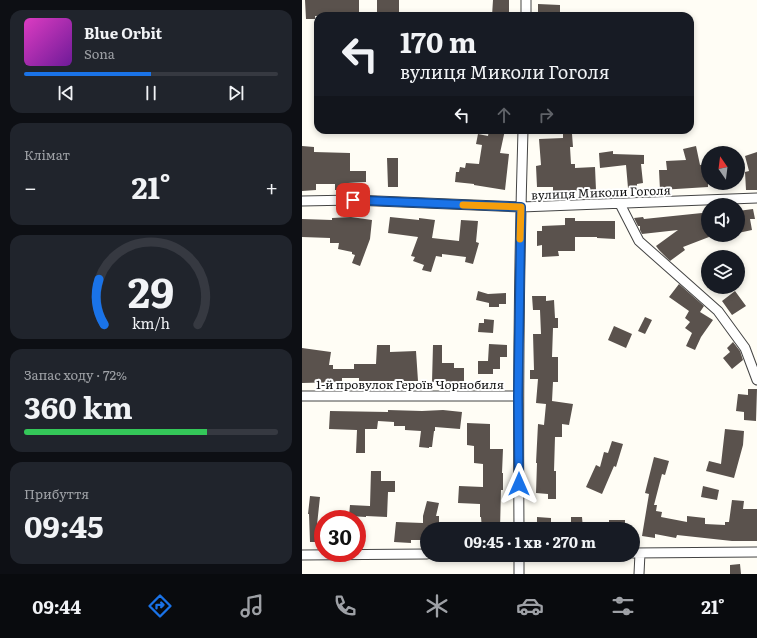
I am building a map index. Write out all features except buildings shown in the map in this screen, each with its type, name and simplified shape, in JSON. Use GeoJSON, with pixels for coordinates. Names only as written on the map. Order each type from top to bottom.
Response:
{"type":"FeatureCollection","features":[{"type":"Feature","properties":{"kind":"street"},"geometry":{"type":"LineString","coordinates":[[526,0],[526,12]]}},
{"type":"Feature","properties":{"kind":"street"},"geometry":{"type":"LineString","coordinates":[[519,522],[518,396],[523,134]]}},
{"type":"Feature","properties":{"kind":"street","name":"вулиця Миколи Гоголя"},"geometry":{"type":"LineString","coordinates":[[302,201],[353,200],[521,207],[757,198]]}},
{"type":"Feature","properties":{"kind":"street"},"geometry":{"type":"LineString","coordinates":[[620,204],[639,241],[718,311],[745,348],[757,380]]}},
{"type":"Feature","properties":{"kind":"street","name":"1-й провулок Героїв Чорнобиля"},"geometry":{"type":"LineString","coordinates":[[302,396],[518,396]]}},
{"type":"Feature","properties":{"kind":"street"},"geometry":{"type":"LineString","coordinates":[[640,553],[757,552]]}},
{"type":"Feature","properties":{"kind":"street"},"geometry":{"type":"LineString","coordinates":[[302,555],[420,554]]}},
{"type":"Feature","properties":{"kind":"street"},"geometry":{"type":"LineString","coordinates":[[519,562],[519,574]]}},
{"type":"Feature","properties":{"kind":"street"},"geometry":{"type":"LineString","coordinates":[[637,562],[639,574]]}},
{"type":"Feature","properties":{"kind":"slow traffic"},"geometry":{"type":"LineString","coordinates":[[463,205],[521,207],[520,239]]}},
{"type":"Feature","properties":{"kind":"route"},"geometry":{"type":"LineString","coordinates":[[353,200],[521,207],[518,396],[519,484]]}}]}
